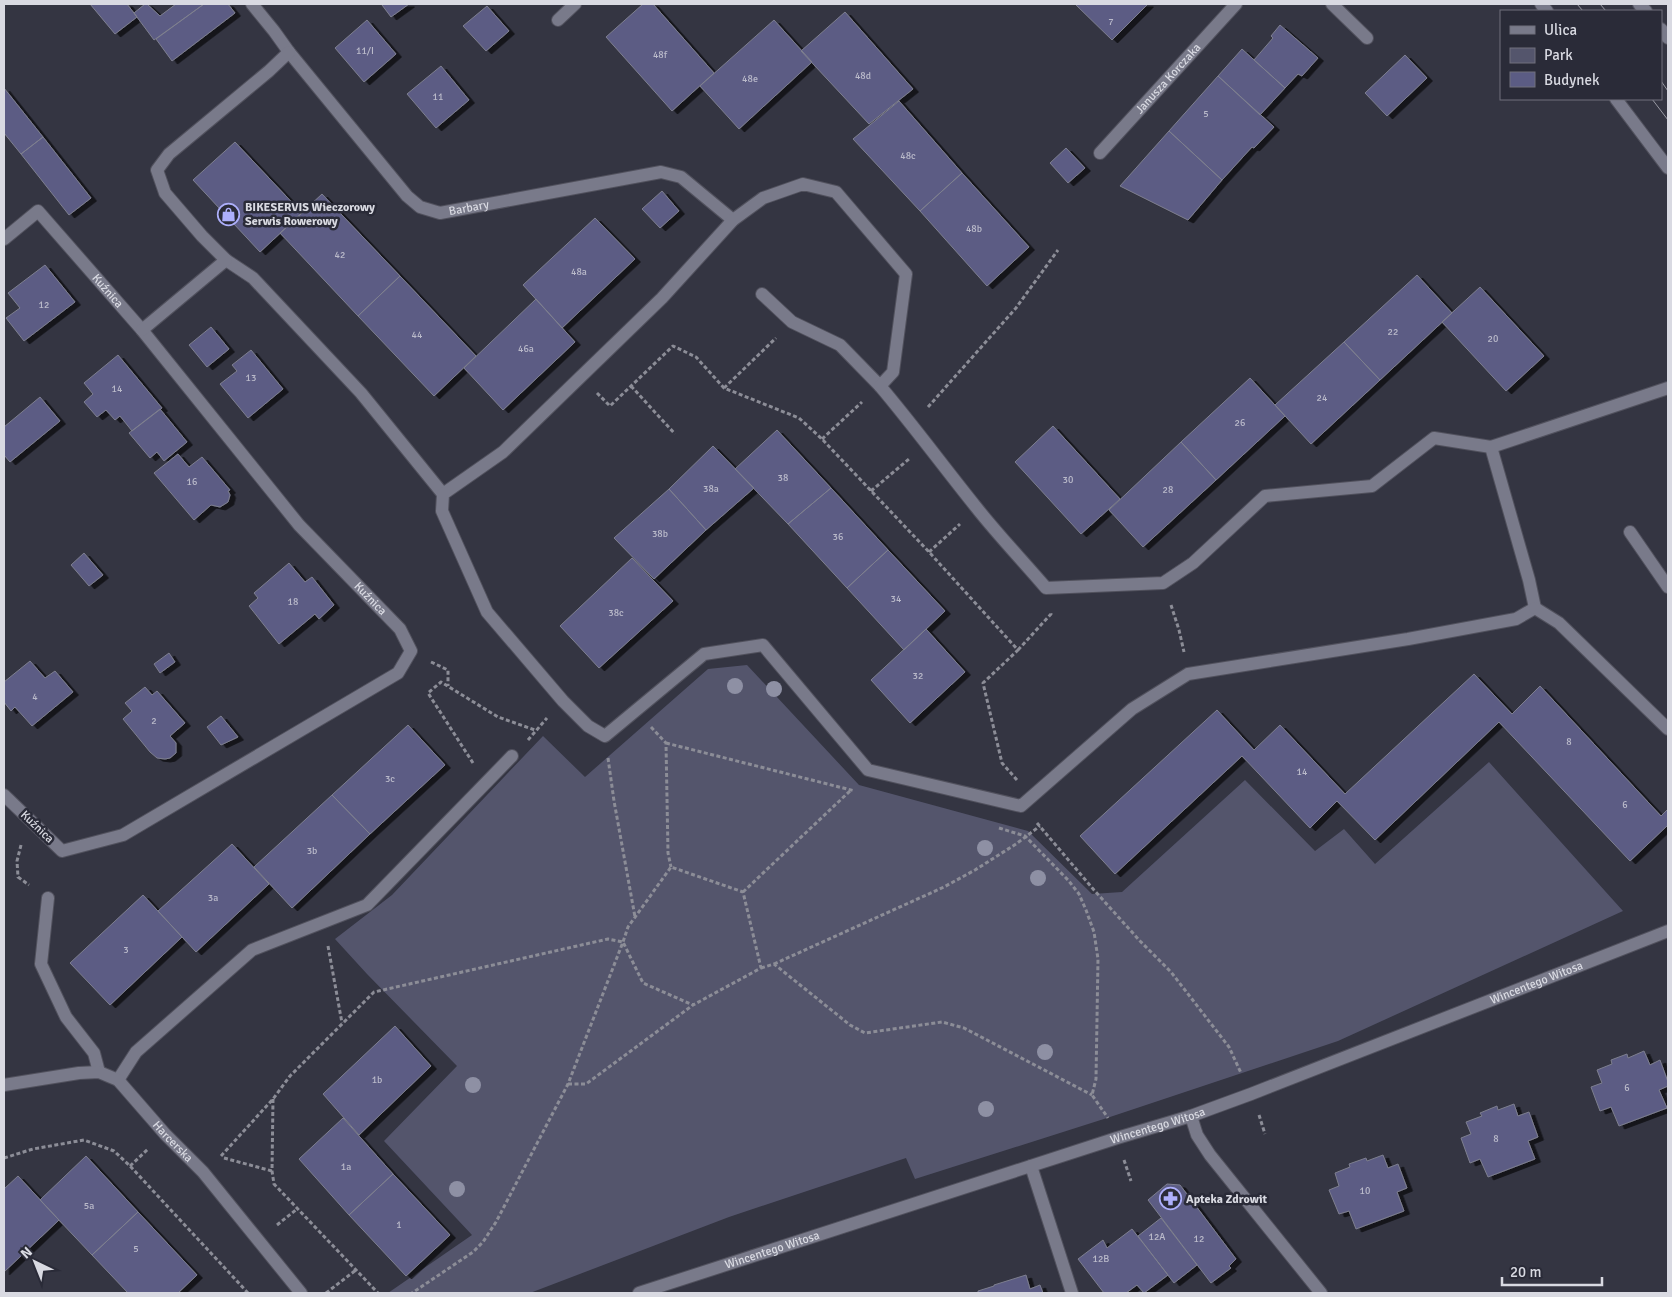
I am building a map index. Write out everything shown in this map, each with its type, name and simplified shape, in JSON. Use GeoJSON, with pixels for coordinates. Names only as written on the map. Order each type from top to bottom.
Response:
{"type":"FeatureCollection","features":[{"type":"Feature","properties":{"kind":"street","name":"Barbary"},"geometry":{"type":"LineString","coordinates":[[252,4],[407,196],[420,208],[440,213],[661,172],[681,177],[733,220]]}},
{"type":"Feature","properties":{"kind":"street"},"geometry":{"type":"LineString","coordinates":[[558,20],[575,4]]}},
{"type":"Feature","properties":{"kind":"street","name":"Janusza Korczaka"},"geometry":{"type":"LineString","coordinates":[[1100,153],[1236,4]]}},
{"type":"Feature","properties":{"kind":"street"},"geometry":{"type":"LineString","coordinates":[[1332,4],[1367,38]]}},
{"type":"Feature","properties":{"kind":"street"},"geometry":{"type":"LineString","coordinates":[[289,52],[269,71],[169,154],[157,170],[165,193],[202,236],[226,260],[253,278],[361,393],[442,494],[442,511],[487,612],[588,726],[605,736],[704,654],[763,645],[868,770],[1021,806],[1132,709],[1188,674],[1408,639],[1516,619],[1535,608]]}},
{"type":"Feature","properties":{"kind":"street"},"geometry":{"type":"LineString","coordinates":[[1617,100],[1668,168]]}},
{"type":"Feature","properties":{"kind":"street"},"geometry":{"type":"LineString","coordinates":[[442,494],[503,452],[662,298],[733,220],[763,198],[803,184],[836,192],[906,274],[892,372],[880,386]]}},
{"type":"Feature","properties":{"kind":"street","name":"Kuźnica"},"geometry":{"type":"LineString","coordinates":[[4,239],[38,211],[142,330],[299,525],[400,630],[411,651],[398,673],[124,834],[62,852],[4,795]]}},
{"type":"Feature","properties":{"kind":"street"},"geometry":{"type":"LineString","coordinates":[[142,330],[226,260]]}},
{"type":"Feature","properties":{"kind":"street"},"geometry":{"type":"LineString","coordinates":[[762,294],[792,322],[840,345],[880,386],[913,424],[926,444],[977,508],[1046,588],[1163,583],[1193,564],[1265,496],[1372,486],[1434,438],[1491,447],[1668,388]]}},
{"type":"Feature","properties":{"kind":"street"},"geometry":{"type":"LineString","coordinates":[[1491,447],[1529,580],[1535,608],[1559,623],[1668,729]]}},
{"type":"Feature","properties":{"kind":"street"},"geometry":{"type":"LineString","coordinates":[[1630,532],[1668,587]]}},
{"type":"Feature","properties":{"kind":"street"},"geometry":{"type":"LineString","coordinates":[[118,1080],[136,1052],[252,950],[367,904],[512,756]]}},
{"type":"Feature","properties":{"kind":"street"},"geometry":{"type":"LineString","coordinates":[[48,898],[41,964],[66,1017],[94,1053],[99,1072]]}},
{"type":"Feature","properties":{"kind":"street","name":"Wincentego Witosa"},"geometry":{"type":"LineString","coordinates":[[639,1293],[1117,1138],[1191,1116],[1668,932]]}},
{"type":"Feature","properties":{"kind":"street","name":"Harcerska"},"geometry":{"type":"LineString","coordinates":[[4,1085],[79,1073],[99,1072],[118,1080],[165,1134],[203,1172],[301,1293]]}},
{"type":"Feature","properties":{"kind":"street"},"geometry":{"type":"LineString","coordinates":[[1191,1116],[1197,1134],[1210,1155],[1322,1293]]}},
{"type":"Feature","properties":{"kind":"street"},"geometry":{"type":"LineString","coordinates":[[1030,1166],[1072,1293]]}},
{"type":"Feature","properties":{"kind":"path"},"geometry":{"type":"LineString","coordinates":[[913,424],[1016,308],[1058,250]]}},
{"type":"Feature","properties":{"kind":"path"},"geometry":{"type":"LineString","coordinates":[[581,376],[610,406],[673,346],[696,357],[724,388],[799,418],[822,439],[929,552],[1018,650]]}},
{"type":"Feature","properties":{"kind":"path"},"geometry":{"type":"LineString","coordinates":[[724,388],[758,356]]}},
{"type":"Feature","properties":{"kind":"path"},"geometry":{"type":"LineString","coordinates":[[631,386],[675,434]]}},
{"type":"Feature","properties":{"kind":"path"},"geometry":{"type":"LineString","coordinates":[[822,439],[880,386]]}},
{"type":"Feature","properties":{"kind":"path"},"geometry":{"type":"LineString","coordinates":[[871,491],[926,444]]}},
{"type":"Feature","properties":{"kind":"path"},"geometry":{"type":"LineString","coordinates":[[929,552],[977,508]]}},
{"type":"Feature","properties":{"kind":"path"},"geometry":{"type":"LineString","coordinates":[[1046,588],[1051,614],[1018,650],[983,683],[1002,763],[1021,785],[1021,806],[1094,890],[1170,972],[1229,1047],[1251,1094],[1265,1134]]}},
{"type":"Feature","properties":{"kind":"path"},"geometry":{"type":"LineString","coordinates":[[1180,630],[1183,644]]}},
{"type":"Feature","properties":{"kind":"path"},"geometry":{"type":"LineString","coordinates":[[411,651],[448,670],[448,686]]}},
{"type":"Feature","properties":{"kind":"path"},"geometry":{"type":"LineString","coordinates":[[486,782],[428,694],[441,682],[498,717],[535,730]]}},
{"type":"Feature","properties":{"kind":"path"},"geometry":{"type":"LineString","coordinates":[[635,711],[666,743],[861,793]]}},
{"type":"Feature","properties":{"kind":"path"},"geometry":{"type":"LineString","coordinates":[[605,736],[614,801],[635,918]]}},
{"type":"Feature","properties":{"kind":"path"},"geometry":{"type":"LineString","coordinates":[[412,1293],[473,1252],[483,1242],[496,1222],[568,1084],[628,927],[671,867],[668,853],[666,743]]}},
{"type":"Feature","properties":{"kind":"path"},"geometry":{"type":"LineString","coordinates":[[743,892],[851,790]]}},
{"type":"Feature","properties":{"kind":"path"},"geometry":{"type":"LineString","coordinates":[[31,822],[17,861],[18,877],[48,898]]}},
{"type":"Feature","properties":{"kind":"path"},"geometry":{"type":"LineString","coordinates":[[993,826],[1025,836],[1068,880],[1079,894],[1094,932],[1098,959],[1098,978],[1096,1079],[1092,1095]]}},
{"type":"Feature","properties":{"kind":"path"},"geometry":{"type":"LineString","coordinates":[[568,1084],[586,1084],[693,1005],[761,968],[774,964],[944,887],[1016,844],[1040,826]]}},
{"type":"Feature","properties":{"kind":"path"},"geometry":{"type":"LineString","coordinates":[[671,867],[743,892]]}},
{"type":"Feature","properties":{"kind":"path"},"geometry":{"type":"LineString","coordinates":[[743,892],[761,968]]}},
{"type":"Feature","properties":{"kind":"path"},"geometry":{"type":"LineString","coordinates":[[324,921],[342,1024]]}},
{"type":"Feature","properties":{"kind":"path"},"geometry":{"type":"LineString","coordinates":[[203,1172],[221,1157],[273,1099],[290,1076],[374,992],[608,938],[623,942],[643,983],[693,1005]]}},
{"type":"Feature","properties":{"kind":"path"},"geometry":{"type":"LineString","coordinates":[[774,964],[850,1025],[865,1033],[942,1022],[953,1024],[1092,1095],[1112,1124],[1131,1181]]}},
{"type":"Feature","properties":{"kind":"path"},"geometry":{"type":"LineString","coordinates":[[273,1099],[272,1171],[274,1184],[378,1293]]}},
{"type":"Feature","properties":{"kind":"path"},"geometry":{"type":"LineString","coordinates":[[4,1158],[33,1149],[84,1140],[114,1151],[248,1293]]}},
{"type":"Feature","properties":{"kind":"path"},"geometry":{"type":"LineString","coordinates":[[130,1166],[149,1148]]}},
{"type":"Feature","properties":{"kind":"path"},"geometry":{"type":"LineString","coordinates":[[221,1157],[272,1171]]}},
{"type":"Feature","properties":{"kind":"path"},"geometry":{"type":"LineString","coordinates":[[326,1293],[356,1270]]}},
{"type":"Feature","properties":{"kind":"green space"},"geometry":{"type":"Polygon","coordinates":[[[747,665],[859,785],[1028,831],[1092,894],[1122,892],[1245,780],[1315,851],[1344,829],[1375,864],[1489,762],[1623,911],[1338,1041],[1107,1118],[915,1179],[906,1158],[729,1217],[530,1293],[388,1293],[472,1235],[384,1141],[457,1066],[335,939],[392,895],[543,736],[585,777],[708,669],[747,665]]]}},
{"type":"Feature","properties":{"kind":"building"},"geometry":{"type":"Polygon","coordinates":[[[90,4],[127,4],[137,17],[115,34],[90,4]]]}},
{"type":"Feature","properties":{"kind":"building"},"geometry":{"type":"Polygon","coordinates":[[[145,4],[160,16],[176,4],[204,4],[154,40],[134,13],[145,4]]]}},
{"type":"Feature","properties":{"kind":"building"},"geometry":{"type":"Polygon","coordinates":[[[204,4],[228,4],[235,13],[172,61],[156,39],[204,4]]]}},
{"type":"Feature","properties":{"kind":"building"},"geometry":{"type":"Polygon","coordinates":[[[409,4],[391,17],[382,5],[409,4]]]}},
{"type":"Feature","properties":{"kind":"building"},"geometry":{"type":"Polygon","coordinates":[[[643,4],[653,4],[714,73],[672,111],[606,37],[643,4]]]}},
{"type":"Feature","properties":{"kind":"building"},"geometry":{"type":"Polygon","coordinates":[[[1075,4],[1148,4],[1112,40],[1075,4]]]}},
{"type":"Feature","properties":{"kind":"building"},"geometry":{"type":"Polygon","coordinates":[[[487,6],[509,31],[486,51],[463,26],[487,6]]]}},
{"type":"Feature","properties":{"kind":"building"},"geometry":{"type":"Polygon","coordinates":[[[845,12],[913,89],[869,124],[801,51],[845,12]]]}},
{"type":"Feature","properties":{"kind":"building"},"geometry":{"type":"Polygon","coordinates":[[[367,20],[396,54],[364,82],[335,48],[367,20]]]}},
{"type":"Feature","properties":{"kind":"building"},"geometry":{"type":"Polygon","coordinates":[[[774,20],[812,62],[739,129],[700,86],[774,20]]]}},
{"type":"Feature","properties":{"kind":"building"},"geometry":{"type":"Polygon","coordinates":[[[1280,25],[1318,58],[1302,76],[1298,74],[1285,88],[1254,60],[1273,38],[1271,36],[1280,25]]]}},
{"type":"Feature","properties":{"kind":"building"},"geometry":{"type":"Polygon","coordinates":[[[1242,49],[1285,88],[1260,115],[1218,76],[1242,49]]]}},
{"type":"Feature","properties":{"kind":"building"},"geometry":{"type":"Polygon","coordinates":[[[1405,55],[1427,78],[1387,116],[1365,93],[1405,55]]]}},
{"type":"Feature","properties":{"kind":"building"},"geometry":{"type":"Polygon","coordinates":[[[441,66],[469,100],[436,128],[407,94],[441,66]]]}},
{"type":"Feature","properties":{"kind":"building"},"geometry":{"type":"Polygon","coordinates":[[[1218,76],[1274,127],[1254,148],[1252,147],[1222,180],[1169,131],[1218,76]]]}},
{"type":"Feature","properties":{"kind":"building"},"geometry":{"type":"Polygon","coordinates":[[[4,88],[43,137],[21,154],[4,133],[4,88]]]}},
{"type":"Feature","properties":{"kind":"building"},"geometry":{"type":"Polygon","coordinates":[[[899,101],[962,173],[920,211],[853,139],[899,101]]]}},
{"type":"Feature","properties":{"kind":"building"},"geometry":{"type":"Polygon","coordinates":[[[1169,131],[1222,180],[1188,220],[1120,186],[1169,131]]]}},
{"type":"Feature","properties":{"kind":"building"},"geometry":{"type":"Polygon","coordinates":[[[43,137],[91,198],[69,215],[21,154],[43,137]]]}},
{"type":"Feature","properties":{"kind":"building"},"geometry":{"type":"Polygon","coordinates":[[[235,142],[302,213],[260,252],[193,180],[235,142]]]}},
{"type":"Feature","properties":{"kind":"building"},"geometry":{"type":"Polygon","coordinates":[[[1066,148],[1085,168],[1068,183],[1050,163],[1066,148]]]}},
{"type":"Feature","properties":{"kind":"building"},"geometry":{"type":"Polygon","coordinates":[[[962,173],[1029,247],[987,286],[920,211],[962,173]]]}},
{"type":"Feature","properties":{"kind":"building"},"geometry":{"type":"Polygon","coordinates":[[[662,191],[679,211],[660,228],[642,209],[662,191]]]}},
{"type":"Feature","properties":{"kind":"building"},"geometry":{"type":"Polygon","coordinates":[[[322,194],[400,276],[358,316],[280,233],[322,194]]]}},
{"type":"Feature","properties":{"kind":"building"},"geometry":{"type":"Polygon","coordinates":[[[595,218],[635,259],[562,328],[523,285],[595,218]]]}},
{"type":"Feature","properties":{"kind":"building"},"geometry":{"type":"Polygon","coordinates":[[[45,265],[75,302],[24,341],[6,318],[20,308],[8,293],[45,265]]]}},
{"type":"Feature","properties":{"kind":"building"},"geometry":{"type":"Polygon","coordinates":[[[1417,275],[1452,313],[1380,380],[1344,342],[1417,275]]]}},
{"type":"Feature","properties":{"kind":"building"},"geometry":{"type":"Polygon","coordinates":[[[400,276],[476,356],[434,396],[358,316],[400,276]]]}},
{"type":"Feature","properties":{"kind":"building"},"geometry":{"type":"Polygon","coordinates":[[[1480,287],[1544,356],[1506,391],[1442,322],[1480,287]]]}},
{"type":"Feature","properties":{"kind":"building"},"geometry":{"type":"Polygon","coordinates":[[[536,299],[575,342],[503,410],[464,368],[536,299]]]}},
{"type":"Feature","properties":{"kind":"building"},"geometry":{"type":"Polygon","coordinates":[[[211,327],[229,349],[207,367],[189,345],[211,327]]]}},
{"type":"Feature","properties":{"kind":"building"},"geometry":{"type":"Polygon","coordinates":[[[1344,342],[1380,380],[1311,444],[1275,405],[1344,342]]]}},
{"type":"Feature","properties":{"kind":"building"},"geometry":{"type":"Polygon","coordinates":[[[251,350],[283,389],[248,418],[220,384],[237,371],[232,365],[251,350]]]}},
{"type":"Feature","properties":{"kind":"building"},"geometry":{"type":"Polygon","coordinates":[[[118,355],[162,408],[132,431],[120,416],[115,420],[106,410],[97,417],[84,402],[93,394],[84,383],[118,355]]]}},
{"type":"Feature","properties":{"kind":"building"},"geometry":{"type":"Polygon","coordinates":[[[1250,378],[1285,416],[1216,480],[1181,442],[1250,378]]]}},
{"type":"Feature","properties":{"kind":"building"},"geometry":{"type":"Polygon","coordinates":[[[40,397],[60,421],[10,462],[4,455],[4,427],[40,397]]]}},
{"type":"Feature","properties":{"kind":"building"},"geometry":{"type":"Polygon","coordinates":[[[160,409],[187,442],[164,461],[157,452],[150,458],[129,433],[160,409]]]}},
{"type":"Feature","properties":{"kind":"building"},"geometry":{"type":"Polygon","coordinates":[[[1053,426],[1120,499],[1081,534],[1015,462],[1053,426]]]}},
{"type":"Feature","properties":{"kind":"building"},"geometry":{"type":"Polygon","coordinates":[[[777,430],[831,488],[788,524],[735,469],[777,430]]]}},
{"type":"Feature","properties":{"kind":"building"},"geometry":{"type":"Polygon","coordinates":[[[1181,442],[1216,480],[1143,547],[1109,510],[1181,442]]]}},
{"type":"Feature","properties":{"kind":"building"},"geometry":{"type":"Polygon","coordinates":[[[713,446],[754,488],[706,530],[669,489],[713,446]]]}},
{"type":"Feature","properties":{"kind":"building"},"geometry":{"type":"Polygon","coordinates":[[[178,454],[189,467],[202,457],[230,490],[228,491],[230,495],[228,502],[220,507],[211,505],[194,520],[154,473],[178,454]]]}},
{"type":"Feature","properties":{"kind":"building"},"geometry":{"type":"Polygon","coordinates":[[[831,488],[888,550],[847,588],[788,524],[831,488]]]}},
{"type":"Feature","properties":{"kind":"building"},"geometry":{"type":"Polygon","coordinates":[[[669,489],[706,530],[654,579],[614,538],[669,489]]]}},
{"type":"Feature","properties":{"kind":"building"},"geometry":{"type":"Polygon","coordinates":[[[888,550],[945,611],[904,650],[847,588],[888,550]]]}},
{"type":"Feature","properties":{"kind":"building"},"geometry":{"type":"Polygon","coordinates":[[[84,553],[103,575],[89,586],[71,565],[84,553]]]}},
{"type":"Feature","properties":{"kind":"building"},"geometry":{"type":"Polygon","coordinates":[[[632,558],[673,601],[599,668],[560,626],[632,558]]]}},
{"type":"Feature","properties":{"kind":"building"},"geometry":{"type":"Polygon","coordinates":[[[289,563],[305,582],[312,577],[334,605],[319,619],[315,614],[279,644],[249,606],[258,598],[254,593],[289,563]]]}},
{"type":"Feature","properties":{"kind":"building"},"geometry":{"type":"Polygon","coordinates":[[[926,629],[965,672],[910,723],[871,680],[926,629]]]}},
{"type":"Feature","properties":{"kind":"building"},"geometry":{"type":"Polygon","coordinates":[[[169,653],[175,662],[160,673],[154,664],[169,653]]]}},
{"type":"Feature","properties":{"kind":"building"},"geometry":{"type":"Polygon","coordinates":[[[30,661],[45,678],[55,671],[73,692],[32,726],[15,707],[11,711],[4,702],[4,682],[30,661]]]}},
{"type":"Feature","properties":{"kind":"building"},"geometry":{"type":"Polygon","coordinates":[[[1474,674],[1512,714],[1540,686],[1661,816],[1668,809],[1668,825],[1630,861],[1499,722],[1375,840],[1337,801],[1310,828],[1242,756],[1115,874],[1080,836],[1217,710],[1254,750],[1280,725],[1345,794],[1474,674]]]}},
{"type":"Feature","properties":{"kind":"building"},"geometry":{"type":"Polygon","coordinates":[[[145,687],[152,695],[157,691],[185,723],[170,736],[176,743],[176,753],[170,758],[157,758],[123,719],[132,711],[125,703],[145,687]]]}},
{"type":"Feature","properties":{"kind":"building"},"geometry":{"type":"Polygon","coordinates":[[[221,716],[238,737],[221,745],[207,727],[221,716]]]}},
{"type":"Feature","properties":{"kind":"building"},"geometry":{"type":"Polygon","coordinates":[[[408,725],[445,765],[370,834],[332,795],[408,725]]]}},
{"type":"Feature","properties":{"kind":"building"},"geometry":{"type":"Polygon","coordinates":[[[332,795],[370,834],[292,908],[254,867],[332,795]]]}},
{"type":"Feature","properties":{"kind":"building"},"geometry":{"type":"Polygon","coordinates":[[[232,844],[269,884],[196,952],[158,911],[232,844]]]}},
{"type":"Feature","properties":{"kind":"building"},"geometry":{"type":"Polygon","coordinates":[[[143,895],[182,937],[110,1005],[70,963],[143,895]]]}},
{"type":"Feature","properties":{"kind":"building"},"geometry":{"type":"Polygon","coordinates":[[[395,1026],[431,1066],[359,1135],[323,1094],[395,1026]]]}},
{"type":"Feature","properties":{"kind":"building"},"geometry":{"type":"Polygon","coordinates":[[[1644,1051],[1650,1065],[1660,1060],[1668,1086],[1659,1090],[1667,1108],[1619,1126],[1611,1107],[1600,1111],[1591,1087],[1602,1083],[1597,1070],[1612,1064],[1611,1060],[1627,1054],[1628,1058],[1644,1051]]]}},
{"type":"Feature","properties":{"kind":"building"},"geometry":{"type":"Polygon","coordinates":[[[1514,1104],[1518,1116],[1529,1112],[1538,1137],[1528,1141],[1535,1159],[1488,1177],[1480,1159],[1470,1163],[1461,1138],[1471,1134],[1466,1122],[1482,1116],[1480,1113],[1497,1106],[1498,1110],[1514,1104]]]}},
{"type":"Feature","properties":{"kind":"building"},"geometry":{"type":"Polygon","coordinates":[[[343,1118],[393,1174],[349,1215],[299,1159],[343,1118]]]}},
{"type":"Feature","properties":{"kind":"building"},"geometry":{"type":"Polygon","coordinates":[[[1383,1155],[1388,1168],[1398,1164],[1407,1188],[1397,1192],[1404,1211],[1356,1229],[1349,1211],[1339,1214],[1329,1190],[1339,1186],[1335,1173],[1350,1167],[1349,1164],[1366,1158],[1367,1161],[1383,1155]]]}},
{"type":"Feature","properties":{"kind":"building"},"geometry":{"type":"Polygon","coordinates":[[[86,1156],[138,1212],[92,1255],[40,1200],[86,1156]]]}},
{"type":"Feature","properties":{"kind":"building"},"geometry":{"type":"Polygon","coordinates":[[[393,1174],[450,1235],[406,1276],[349,1215],[393,1174]]]}},
{"type":"Feature","properties":{"kind":"building"},"geometry":{"type":"Polygon","coordinates":[[[18,1176],[59,1220],[4,1272],[4,1189],[18,1176]]]}},
{"type":"Feature","properties":{"kind":"building"},"geometry":{"type":"Polygon","coordinates":[[[1167,1184],[1180,1185],[1236,1259],[1229,1266],[1231,1268],[1211,1283],[1148,1200],[1167,1184]]]}},
{"type":"Feature","properties":{"kind":"building"},"geometry":{"type":"Polygon","coordinates":[[[138,1212],[197,1275],[178,1293],[128,1293],[92,1255],[138,1212]]]}},
{"type":"Feature","properties":{"kind":"building"},"geometry":{"type":"Polygon","coordinates":[[[1161,1218],[1197,1265],[1174,1283],[1138,1236],[1161,1218]]]}},
{"type":"Feature","properties":{"kind":"building"},"geometry":{"type":"Polygon","coordinates":[[[1132,1229],[1168,1275],[1144,1293],[1137,1285],[1126,1293],[1104,1293],[1078,1259],[1103,1240],[1107,1248],[1132,1229]]]}},
{"type":"Feature","properties":{"kind":"building"},"geometry":{"type":"Polygon","coordinates":[[[1026,1275],[1030,1289],[1040,1285],[1043,1293],[978,1293],[978,1291],[994,1285],[1026,1275]]]}},
{"type":"Feature","properties":{"kind":"tram line"},"geometry":{"type":"LineString","coordinates":[[1577,4],[1582,10]]}},
{"type":"Feature","properties":{"kind":"tram line"},"geometry":{"type":"LineString","coordinates":[[1600,4],[1605,10]]}},
{"type":"Feature","properties":{"kind":"tram line"},"geometry":{"type":"LineString","coordinates":[[1662,82],[1668,91]]}},
{"type":"Feature","properties":{"kind":"tram line"},"geometry":{"type":"LineString","coordinates":[[1653,100],[1668,120]]}},
{"type":"Feature","properties":{"kind":"place","name":"BIKESERVIS Wieczorowy Serwis Rowerowy"},"geometry":{"type":"Point","coordinates":[229,214]}},
{"type":"Feature","properties":{"kind":"place","name":"Apteka Zdrowit"},"geometry":{"type":"Point","coordinates":[1170,1199]}}]}
